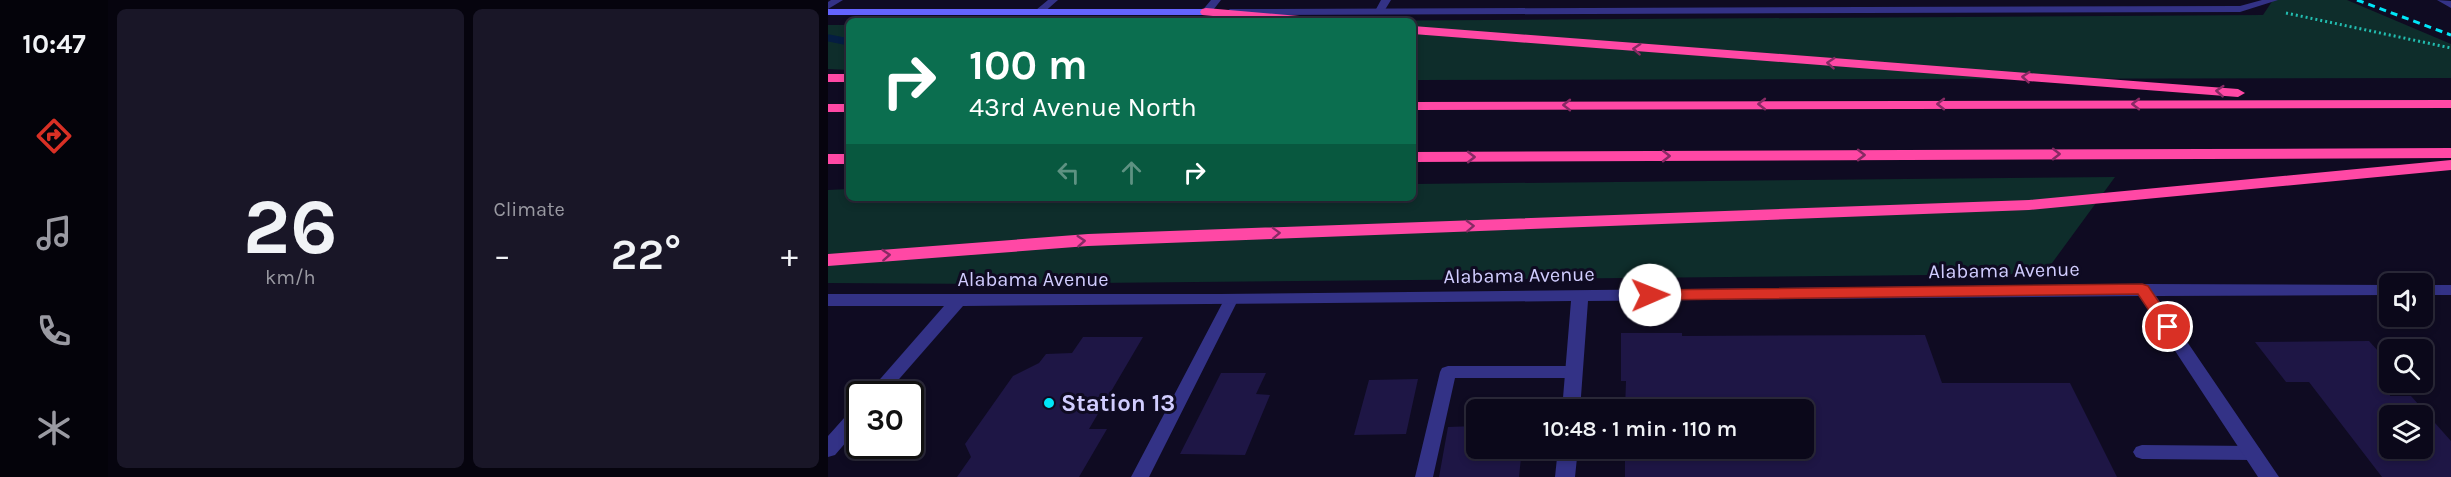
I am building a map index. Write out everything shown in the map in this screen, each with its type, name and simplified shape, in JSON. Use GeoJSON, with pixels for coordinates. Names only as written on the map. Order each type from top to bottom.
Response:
{"type":"FeatureCollection","features":[{"type":"Feature","properties":{"kind":"highway"},"geometry":{"type":"LineString","coordinates":[[1206,12],[1276,18]]}},
{"type":"Feature","properties":{"kind":"highway"},"geometry":{"type":"LineString","coordinates":[[1416,30],[1626,48],[2383,103]]}},
{"type":"Feature","properties":{"kind":"highway"},"geometry":{"type":"LineString","coordinates":[[828,78],[846,78]]}},
{"type":"Feature","properties":{"kind":"highway"},"geometry":{"type":"LineString","coordinates":[[1418,105],[2451,104]]}},
{"type":"Feature","properties":{"kind":"highway"},"geometry":{"type":"LineString","coordinates":[[828,108],[846,108]]}},
{"type":"Feature","properties":{"kind":"highway"},"geometry":{"type":"LineString","coordinates":[[1416,157],[2451,153]]}},
{"type":"Feature","properties":{"kind":"highway"},"geometry":{"type":"LineString","coordinates":[[828,159],[846,159]]}},
{"type":"Feature","properties":{"kind":"highway"},"geometry":{"type":"LineString","coordinates":[[828,260],[1089,240],[2029,205],[2451,165]]}},
{"type":"Feature","properties":{"kind":"main road"},"geometry":{"type":"LineString","coordinates":[[828,12],[1206,12]]}},
{"type":"Feature","properties":{"kind":"street"},"geometry":{"type":"LineString","coordinates":[[828,6],[838,0]]}},
{"type":"Feature","properties":{"kind":"street"},"geometry":{"type":"LineString","coordinates":[[1206,12],[1216,0]]}},
{"type":"Feature","properties":{"kind":"street"},"geometry":{"type":"LineString","coordinates":[[1953,0],[1960,11]]}},
{"type":"Feature","properties":{"kind":"street"},"geometry":{"type":"LineString","coordinates":[[1206,12],[1380,11],[1595,5],[1960,11],[2240,9],[2272,0]]}},
{"type":"Feature","properties":{"kind":"street"},"geometry":{"type":"LineString","coordinates":[[2142,289],[2269,477]]}},
{"type":"Feature","properties":{"kind":"street","name":"Alabama Avenue"},"geometry":{"type":"LineString","coordinates":[[828,300],[1231,300],[2142,289],[2379,290]]}},
{"type":"Feature","properties":{"kind":"street"},"geometry":{"type":"LineString","coordinates":[[2433,290],[2451,290]]}},
{"type":"Feature","properties":{"kind":"street"},"geometry":{"type":"LineString","coordinates":[[1572,399],[1580,296]]}},
{"type":"Feature","properties":{"kind":"street"},"geometry":{"type":"LineString","coordinates":[[887,381],[958,301]]}},
{"type":"Feature","properties":{"kind":"street"},"geometry":{"type":"LineString","coordinates":[[828,449],[846,429]]}},
{"type":"Feature","properties":{"kind":"street"},"geometry":{"type":"LineString","coordinates":[[1565,477],[1567,459]]}},
{"type":"Feature","properties":{"kind":"lane"},"geometry":{"type":"LineString","coordinates":[[1039,12],[1053,0]]}},
{"type":"Feature","properties":{"kind":"lane"},"geometry":{"type":"LineString","coordinates":[[1380,11],[1386,0]]}},
{"type":"Feature","properties":{"kind":"lane"},"geometry":{"type":"LineString","coordinates":[[2442,0],[2451,5]]}},
{"type":"Feature","properties":{"kind":"lane"},"geometry":{"type":"LineString","coordinates":[[1140,477],[1231,300]]}},
{"type":"Feature","properties":{"kind":"lane"},"geometry":{"type":"LineString","coordinates":[[1424,477],[1448,372],[1574,372]]}},
{"type":"Feature","properties":{"kind":"lane"},"geometry":{"type":"LineString","coordinates":[[2142,453],[2253,453]]}},
{"type":"Feature","properties":{"kind":"path"},"geometry":{"type":"LineString","coordinates":[[2253,6],[2451,48]]}},
{"type":"Feature","properties":{"kind":"green space"},"geometry":{"type":"Polygon","coordinates":[[[2273,0],[2347,0],[2451,44],[2451,78],[1416,80],[1416,20],[2263,15],[2273,0]]]}},
{"type":"Feature","properties":{"kind":"green space"},"geometry":{"type":"Polygon","coordinates":[[[828,25],[846,25],[846,70],[828,69],[828,25]]]}},
{"type":"Feature","properties":{"kind":"green space"},"geometry":{"type":"Polygon","coordinates":[[[2115,177],[2044,274],[993,284],[828,283],[828,190],[846,189],[846,201],[1416,201],[1416,184],[2115,177]]]}},
{"type":"Feature","properties":{"kind":"building"},"geometry":{"type":"Polygon","coordinates":[[[1621,333],[1682,333],[1682,336],[1925,335],[1942,383],[2070,383],[2117,477],[1625,477],[1625,459],[1814,459],[1814,399],[1625,399],[1626,381],[1621,381],[1621,333]]]}},
{"type":"Feature","properties":{"kind":"building","name":"Station 13"},"geometry":{"type":"Polygon","coordinates":[[[1083,337],[1143,337],[1089,429],[1107,429],[1079,477],[957,477],[971,457],[965,444],[1013,376],[1039,363],[1046,354],[1072,353],[1083,337]]]}},
{"type":"Feature","properties":{"kind":"building"},"geometry":{"type":"Polygon","coordinates":[[[2369,341],[2379,352],[2379,393],[2390,393],[2390,396],[2411,396],[2419,405],[2379,405],[2379,459],[2433,459],[2433,421],[2451,441],[2451,477],[2382,477],[2309,382],[2286,382],[2255,342],[2369,341]]]}},
{"type":"Feature","properties":{"kind":"building"},"geometry":{"type":"Polygon","coordinates":[[[1221,373],[1266,373],[1256,394],[1270,395],[1245,455],[1180,454],[1221,373]]]}},
{"type":"Feature","properties":{"kind":"building"},"geometry":{"type":"Polygon","coordinates":[[[1418,379],[1406,434],[1354,435],[1369,380],[1418,379]]]}},
{"type":"Feature","properties":{"kind":"building"},"geometry":{"type":"Polygon","coordinates":[[[1466,426],[1466,459],[1521,459],[1519,477],[1439,477],[1448,427],[1466,426]]]}},
{"type":"Feature","properties":{"kind":"waterway"},"geometry":{"type":"LineString","coordinates":[[829,38],[846,41]]}},
{"type":"Feature","properties":{"kind":"railway"},"geometry":{"type":"LineString","coordinates":[[2357,0],[2451,35]]}},
{"type":"Feature","properties":{"kind":"place","name":"Station 13"},"geometry":{"type":"Point","coordinates":[1049,403]}},
{"type":"Feature","properties":{"kind":"route"},"geometry":{"type":"LineString","coordinates":[[1650,295],[2142,289],[2168,327]]}}]}
